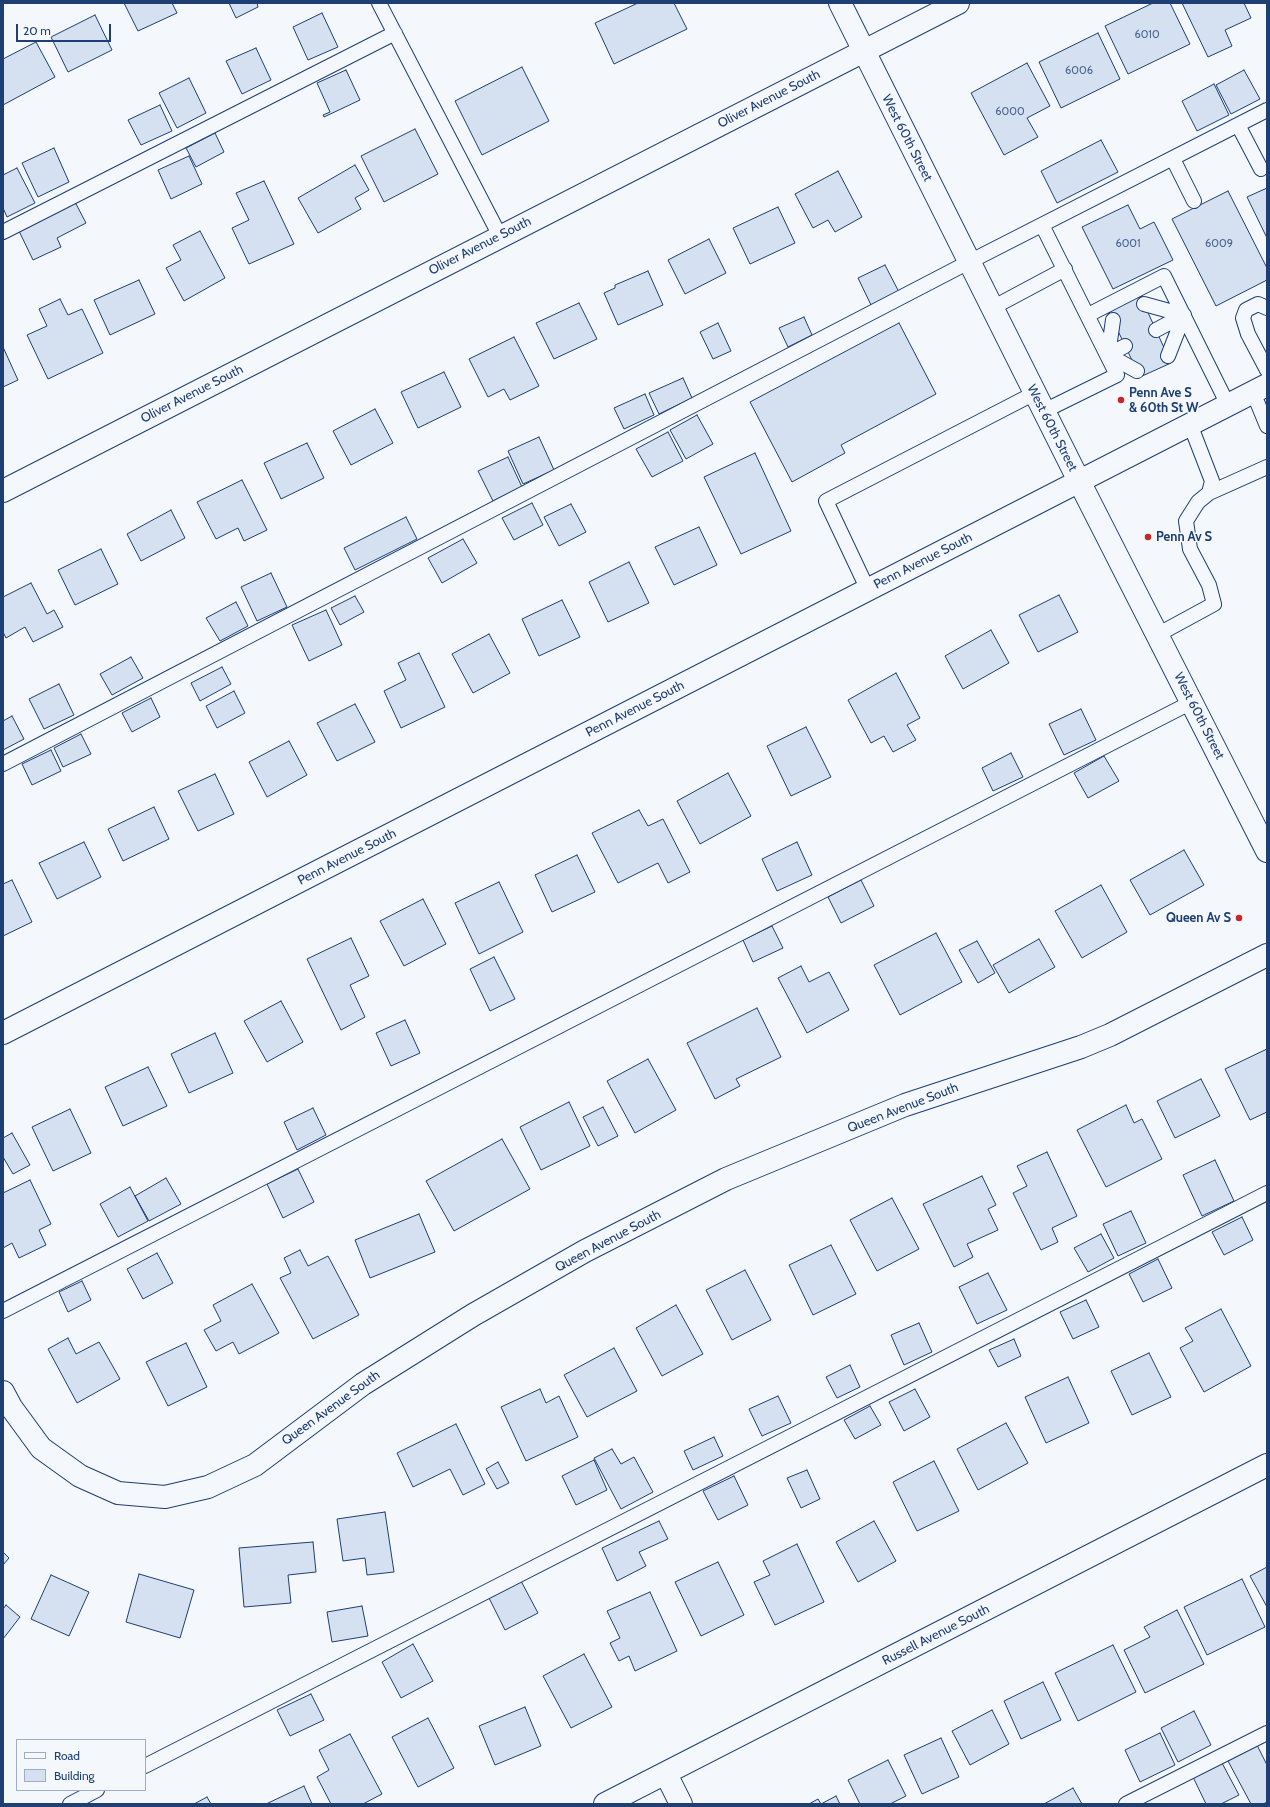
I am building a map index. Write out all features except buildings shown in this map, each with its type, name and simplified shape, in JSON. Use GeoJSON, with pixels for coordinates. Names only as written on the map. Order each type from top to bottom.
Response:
{"type":"FeatureCollection","features":[{"type":"Feature","properties":{"kind":"street","name":"West 60th Street"},"geometry":{"type":"LineString","coordinates":[[840,3],[1039,402],[1267,850]]}},
{"type":"Feature","properties":{"kind":"street","name":"Oliver Avenue South"},"geometry":{"type":"LineString","coordinates":[[3,490],[863,50],[958,3]]}},
{"type":"Feature","properties":{"kind":"street","name":"Penn Avenue South"},"geometry":{"type":"LineString","coordinates":[[3,1034],[1260,388]]}},
{"type":"Feature","properties":{"kind":"street","name":"Queen Avenue South"},"geometry":{"type":"LineString","coordinates":[[3,1392],[11,1407],[41,1448],[80,1476],[118,1493],[165,1498],[208,1487],[255,1464],[363,1384],[473,1315],[585,1251],[719,1183],[905,1105],[1082,1047],[1110,1035],[1267,955]]}},
{"type":"Feature","properties":{"kind":"street","name":"Russell Avenue South"},"geometry":{"type":"LineString","coordinates":[[606,1804],[1267,1465]]}},
{"type":"Feature","properties":{"kind":"street"},"geometry":{"type":"LineString","coordinates":[[666,1774],[681,1804]]}},
{"type":"Feature","properties":{"kind":"lane"},"geometry":{"type":"LineString","coordinates":[[379,3],[500,236]]}},
{"type":"Feature","properties":{"kind":"lane"},"geometry":{"type":"LineString","coordinates":[[3,232],[395,33]]}},
{"type":"Feature","properties":{"kind":"lane"},"geometry":{"type":"LineString","coordinates":[[3,764],[969,262],[1267,110]]}},
{"type":"Feature","properties":{"kind":"lane"},"geometry":{"type":"LineString","coordinates":[[1238,125],[1261,169]]}},
{"type":"Feature","properties":{"kind":"lane"},"geometry":{"type":"LineString","coordinates":[[1173,159],[1194,201]]}},
{"type":"Feature","properties":{"kind":"lane"},"geometry":{"type":"LineString","coordinates":[[868,590],[826,501],[1039,402],[1117,375],[1088,314],[1042,225]]}},
{"type":"Feature","properties":{"kind":"lane"},"geometry":{"type":"LineString","coordinates":[[992,308],[1065,269]]}},
{"type":"Feature","properties":{"kind":"lane"},"geometry":{"type":"LineString","coordinates":[[1088,314],[1164,276],[1228,405]]}},
{"type":"Feature","properties":{"kind":"lane"},"geometry":{"type":"LineString","coordinates":[[1144,304],[1184,315]]}},
{"type":"Feature","properties":{"kind":"lane"},"geometry":{"type":"LineString","coordinates":[[1267,308],[1258,304],[1246,310],[1243,318],[1248,334],[1267,370]]}},
{"type":"Feature","properties":{"kind":"lane"},"geometry":{"type":"LineString","coordinates":[[1156,330],[1184,315]]}},
{"type":"Feature","properties":{"kind":"lane"},"geometry":{"type":"LineString","coordinates":[[1168,356],[1184,315]]}},
{"type":"Feature","properties":{"kind":"lane"},"geometry":{"type":"LineString","coordinates":[[1108,355],[1113,320]]}},
{"type":"Feature","properties":{"kind":"lane"},"geometry":{"type":"LineString","coordinates":[[1108,355],[1125,346]]}},
{"type":"Feature","properties":{"kind":"lane"},"geometry":{"type":"LineString","coordinates":[[1108,355],[1137,371]]}},
{"type":"Feature","properties":{"kind":"lane"},"geometry":{"type":"LineString","coordinates":[[1260,388],[1267,426]]}},
{"type":"Feature","properties":{"kind":"lane"},"geometry":{"type":"LineString","coordinates":[[1190,424],[1212,481],[1209,493]]}},
{"type":"Feature","properties":{"kind":"lane"},"geometry":{"type":"LineString","coordinates":[[1157,636],[1214,604],[1209,584],[1190,549],[1186,521],[1198,502],[1209,493],[1267,467]]}},
{"type":"Feature","properties":{"kind":"lane"},"geometry":{"type":"LineString","coordinates":[[3,1311],[1192,702]]}},
{"type":"Feature","properties":{"kind":"lane"},"geometry":{"type":"LineString","coordinates":[[146,1765],[1267,1193]]}},
{"type":"Feature","properties":{"kind":"lane"},"geometry":{"type":"LineString","coordinates":[[1126,1804],[1267,1733]]}},
{"type":"Feature","properties":{"kind":"lane"},"geometry":{"type":"LineString","coordinates":[[70,1804],[95,1791]]}},
{"type":"Feature","properties":{"kind":"place","name":"Penn Ave S & 60th St W"},"geometry":{"type":"Point","coordinates":[1121,400]}},
{"type":"Feature","properties":{"kind":"place","name":"Penn Av S"},"geometry":{"type":"Point","coordinates":[1148,537]}},
{"type":"Feature","properties":{"kind":"place","name":"Queen Av S"},"geometry":{"type":"Point","coordinates":[1239,918]}}]}
